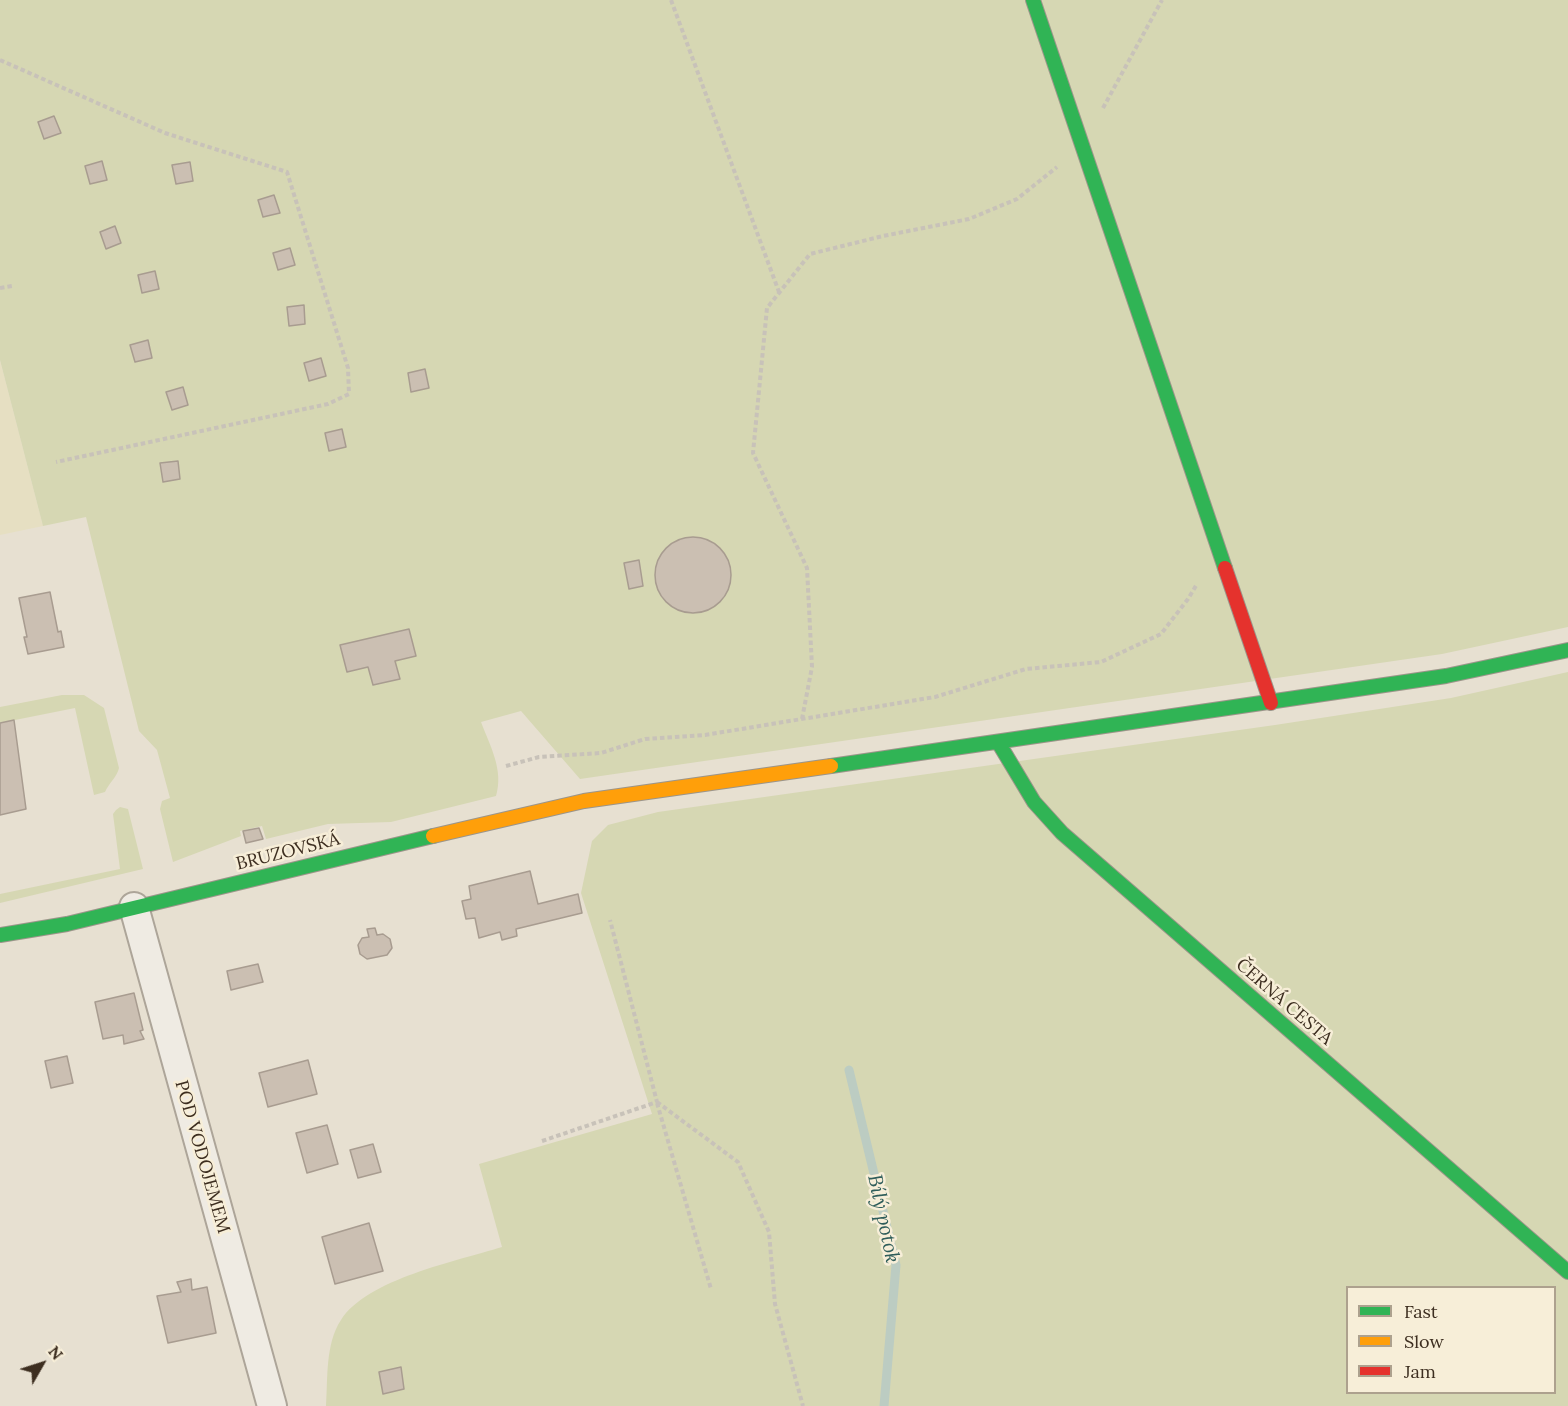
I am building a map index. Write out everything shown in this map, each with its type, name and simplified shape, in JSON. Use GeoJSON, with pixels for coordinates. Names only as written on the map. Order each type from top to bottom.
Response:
{"type":"FeatureCollection","features":[{"type":"Feature","properties":{"kind":"main road"},"geometry":{"type":"LineString","coordinates":[[1033,0],[1271,703]]}},
{"type":"Feature","properties":{"kind":"main road","name":"BRUZOVSKÁ"},"geometry":{"type":"LineString","coordinates":[[0,935],[67,924],[584,801],[1271,703],[1446,676],[1568,650]]}},
{"type":"Feature","properties":{"kind":"main road","name":"ČERNÁ CESTA"},"geometry":{"type":"LineString","coordinates":[[998,742],[1028,796],[1056,828],[1568,1272]]}},
{"type":"Feature","properties":{"kind":"street","name":"POD VODOJEMEM"},"geometry":{"type":"LineString","coordinates":[[134,908],[272,1406]]}},
{"type":"Feature","properties":{"kind":"path"},"geometry":{"type":"LineString","coordinates":[[671,0],[779,292]]}},
{"type":"Feature","properties":{"kind":"path"},"geometry":{"type":"LineString","coordinates":[[802,719],[812,667],[807,568],[753,453],[767,308],[810,254],[883,236],[969,219],[1017,199],[1083,146],[1162,0]]}},
{"type":"Feature","properties":{"kind":"path"},"geometry":{"type":"LineString","coordinates":[[0,61],[165,133],[287,172],[348,368],[349,394],[328,404],[56,462]]}},
{"type":"Feature","properties":{"kind":"path"},"geometry":{"type":"LineString","coordinates":[[0,288],[12,286]]}},
{"type":"Feature","properties":{"kind":"path"},"geometry":{"type":"LineString","coordinates":[[507,766],[539,757],[601,753],[645,739],[705,735],[935,697],[1026,669],[1101,662],[1161,634],[1188,599],[1218,546]]}},
{"type":"Feature","properties":{"kind":"path"},"geometry":{"type":"LineString","coordinates":[[610,920],[657,1102],[711,1289]]}},
{"type":"Feature","properties":{"kind":"path"},"geometry":{"type":"LineString","coordinates":[[542,1141],[657,1102]]}},
{"type":"Feature","properties":{"kind":"path"},"geometry":{"type":"LineString","coordinates":[[657,1102],[738,1162],[769,1232],[775,1304],[803,1406]]}},
{"type":"Feature","properties":{"kind":"shaded area"},"geometry":{"type":"Polygon","coordinates":[[[0,360],[43,526],[0,535],[0,360]]]}},
{"type":"Feature","properties":{"kind":"green space"},"geometry":{"type":"Polygon","coordinates":[[[0,0],[1568,0],[1568,627],[1442,654],[580,779],[521,711],[481,722],[497,767],[496,796],[391,822],[328,824],[266,839],[262,826],[240,831],[241,836],[173,862],[160,809],[162,801],[170,798],[157,750],[139,731],[86,517],[43,526],[0,360],[0,0]]]}},
{"type":"Feature","properties":{"kind":"green space"},"geometry":{"type":"Polygon","coordinates":[[[1568,672],[1568,1406],[326,1406],[328,1362],[332,1340],[341,1320],[354,1306],[371,1293],[414,1273],[502,1247],[479,1164],[652,1114],[581,893],[592,841],[608,825],[658,812],[1451,698],[1568,672]]]}},
{"type":"Feature","properties":{"kind":"green space"},"geometry":{"type":"Polygon","coordinates":[[[62,695],[84,695],[104,708],[119,768],[105,792],[94,795],[75,708],[0,723],[0,707],[62,695]]]}},
{"type":"Feature","properties":{"kind":"green space"},"geometry":{"type":"Polygon","coordinates":[[[120,807],[128,809],[143,869],[0,903],[0,894],[120,869],[113,814],[120,807]]]}},
{"type":"Feature","properties":{"kind":"building"},"geometry":{"type":"Polygon","coordinates":[[[54,116],[61,133],[44,139],[38,122],[54,116]]]}},
{"type":"Feature","properties":{"kind":"building"},"geometry":{"type":"Polygon","coordinates":[[[102,161],[107,180],[90,184],[85,166],[102,161]]]}},
{"type":"Feature","properties":{"kind":"building"},"geometry":{"type":"Polygon","coordinates":[[[190,162],[193,181],[176,184],[172,165],[190,162]]]}},
{"type":"Feature","properties":{"kind":"building"},"geometry":{"type":"Polygon","coordinates":[[[274,195],[280,213],[263,217],[258,200],[274,195]]]}},
{"type":"Feature","properties":{"kind":"building"},"geometry":{"type":"Polygon","coordinates":[[[115,226],[121,243],[106,249],[100,232],[115,226]]]}},
{"type":"Feature","properties":{"kind":"building"},"geometry":{"type":"Polygon","coordinates":[[[290,248],[295,265],[278,270],[273,253],[290,248]]]}},
{"type":"Feature","properties":{"kind":"building"},"geometry":{"type":"Polygon","coordinates":[[[155,271],[159,289],[142,293],[138,275],[155,271]]]}},
{"type":"Feature","properties":{"kind":"building"},"geometry":{"type":"Polygon","coordinates":[[[304,305],[305,324],[289,326],[287,307],[304,305]]]}},
{"type":"Feature","properties":{"kind":"building"},"geometry":{"type":"Polygon","coordinates":[[[148,340],[152,358],[135,362],[130,345],[148,340]]]}},
{"type":"Feature","properties":{"kind":"building"},"geometry":{"type":"Polygon","coordinates":[[[321,358],[326,376],[309,381],[304,363],[321,358]]]}},
{"type":"Feature","properties":{"kind":"building"},"geometry":{"type":"Polygon","coordinates":[[[425,369],[429,388],[411,392],[408,373],[425,369]]]}},
{"type":"Feature","properties":{"kind":"building"},"geometry":{"type":"Polygon","coordinates":[[[183,387],[188,405],[172,410],[166,392],[183,387]]]}},
{"type":"Feature","properties":{"kind":"building"},"geometry":{"type":"Polygon","coordinates":[[[342,429],[346,447],[329,451],[325,433],[342,429]]]}},
{"type":"Feature","properties":{"kind":"building"},"geometry":{"type":"Polygon","coordinates":[[[178,461],[180,479],[163,482],[160,463],[178,461]]]}},
{"type":"Feature","properties":{"kind":"building"},"geometry":{"type":"Polygon","coordinates":[[[693,537],[707,540],[720,548],[728,561],[731,575],[728,589],[720,602],[707,610],[693,613],[679,610],[666,602],[658,589],[655,575],[658,561],[666,548],[679,540],[693,537]]]}},
{"type":"Feature","properties":{"kind":"building"},"geometry":{"type":"Polygon","coordinates":[[[639,560],[643,586],[629,589],[624,563],[639,560]]]}},
{"type":"Feature","properties":{"kind":"building"},"geometry":{"type":"Polygon","coordinates":[[[50,592],[58,632],[61,631],[64,647],[28,654],[19,598],[50,592]]]}},
{"type":"Feature","properties":{"kind":"building"},"geometry":{"type":"Polygon","coordinates":[[[409,629],[416,656],[395,661],[400,679],[373,685],[368,667],[347,672],[340,645],[409,629]]]}},
{"type":"Feature","properties":{"kind":"building"},"geometry":{"type":"Polygon","coordinates":[[[14,720],[26,809],[0,815],[0,723],[14,720]]]}},
{"type":"Feature","properties":{"kind":"building"},"geometry":{"type":"Polygon","coordinates":[[[259,828],[263,839],[246,843],[243,831],[259,828]]]}},
{"type":"Feature","properties":{"kind":"building"},"geometry":{"type":"Polygon","coordinates":[[[530,871],[538,904],[578,894],[582,913],[516,929],[517,936],[502,940],[500,932],[479,938],[475,918],[466,919],[462,901],[471,899],[469,886],[530,871]]]}},
{"type":"Feature","properties":{"kind":"building"},"geometry":{"type":"Polygon","coordinates":[[[375,928],[377,935],[383,934],[390,939],[392,948],[387,955],[367,959],[360,954],[358,945],[362,938],[369,937],[367,929],[375,928]]]}},
{"type":"Feature","properties":{"kind":"building"},"geometry":{"type":"Polygon","coordinates":[[[258,964],[263,982],[231,990],[227,971],[258,964]]]}},
{"type":"Feature","properties":{"kind":"building"},"geometry":{"type":"Polygon","coordinates":[[[134,993],[143,1030],[140,1031],[144,1039],[124,1044],[123,1035],[103,1039],[95,1002],[134,993]]]}},
{"type":"Feature","properties":{"kind":"building"},"geometry":{"type":"Polygon","coordinates":[[[67,1056],[73,1083],[51,1088],[45,1061],[67,1056]]]}},
{"type":"Feature","properties":{"kind":"building"},"geometry":{"type":"Polygon","coordinates":[[[308,1060],[317,1094],[268,1107],[259,1073],[308,1060]]]}},
{"type":"Feature","properties":{"kind":"building"},"geometry":{"type":"Polygon","coordinates":[[[327,1125],[338,1164],[307,1173],[296,1133],[327,1125]]]}},
{"type":"Feature","properties":{"kind":"building"},"geometry":{"type":"Polygon","coordinates":[[[373,1144],[381,1172],[358,1178],[350,1150],[373,1144]]]}},
{"type":"Feature","properties":{"kind":"building"},"geometry":{"type":"Polygon","coordinates":[[[369,1223],[383,1271],[335,1284],[322,1237],[369,1223]]]}},
{"type":"Feature","properties":{"kind":"building"},"geometry":{"type":"Polygon","coordinates":[[[191,1279],[192,1290],[207,1287],[216,1333],[168,1343],[157,1296],[181,1292],[177,1282],[191,1279]]]}},
{"type":"Feature","properties":{"kind":"building"},"geometry":{"type":"Polygon","coordinates":[[[401,1367],[404,1389],[383,1394],[379,1372],[401,1367]]]}},
{"type":"Feature","properties":{"kind":"waterway","name":"Bílý potok"},"geometry":{"type":"LineString","coordinates":[[849,1070],[896,1265],[884,1406]]}},
{"type":"Feature","properties":{"kind":"traffic: fast"},"geometry":{"type":"LineString","coordinates":[[1033,0],[1225,568]]}},
{"type":"Feature","properties":{"kind":"traffic: fast"},"geometry":{"type":"LineString","coordinates":[[831,766],[1446,676],[1568,650]]}},
{"type":"Feature","properties":{"kind":"traffic: fast"},"geometry":{"type":"LineString","coordinates":[[998,742],[1034,802],[1062,833],[1568,1272]]}},
{"type":"Feature","properties":{"kind":"traffic: fast"},"geometry":{"type":"LineString","coordinates":[[0,935],[67,924],[433,836]]}},
{"type":"Feature","properties":{"kind":"traffic: slow"},"geometry":{"type":"LineString","coordinates":[[433,836],[584,801],[831,766]]}},
{"type":"Feature","properties":{"kind":"traffic: jam"},"geometry":{"type":"LineString","coordinates":[[1225,568],[1271,703]]}}]}
